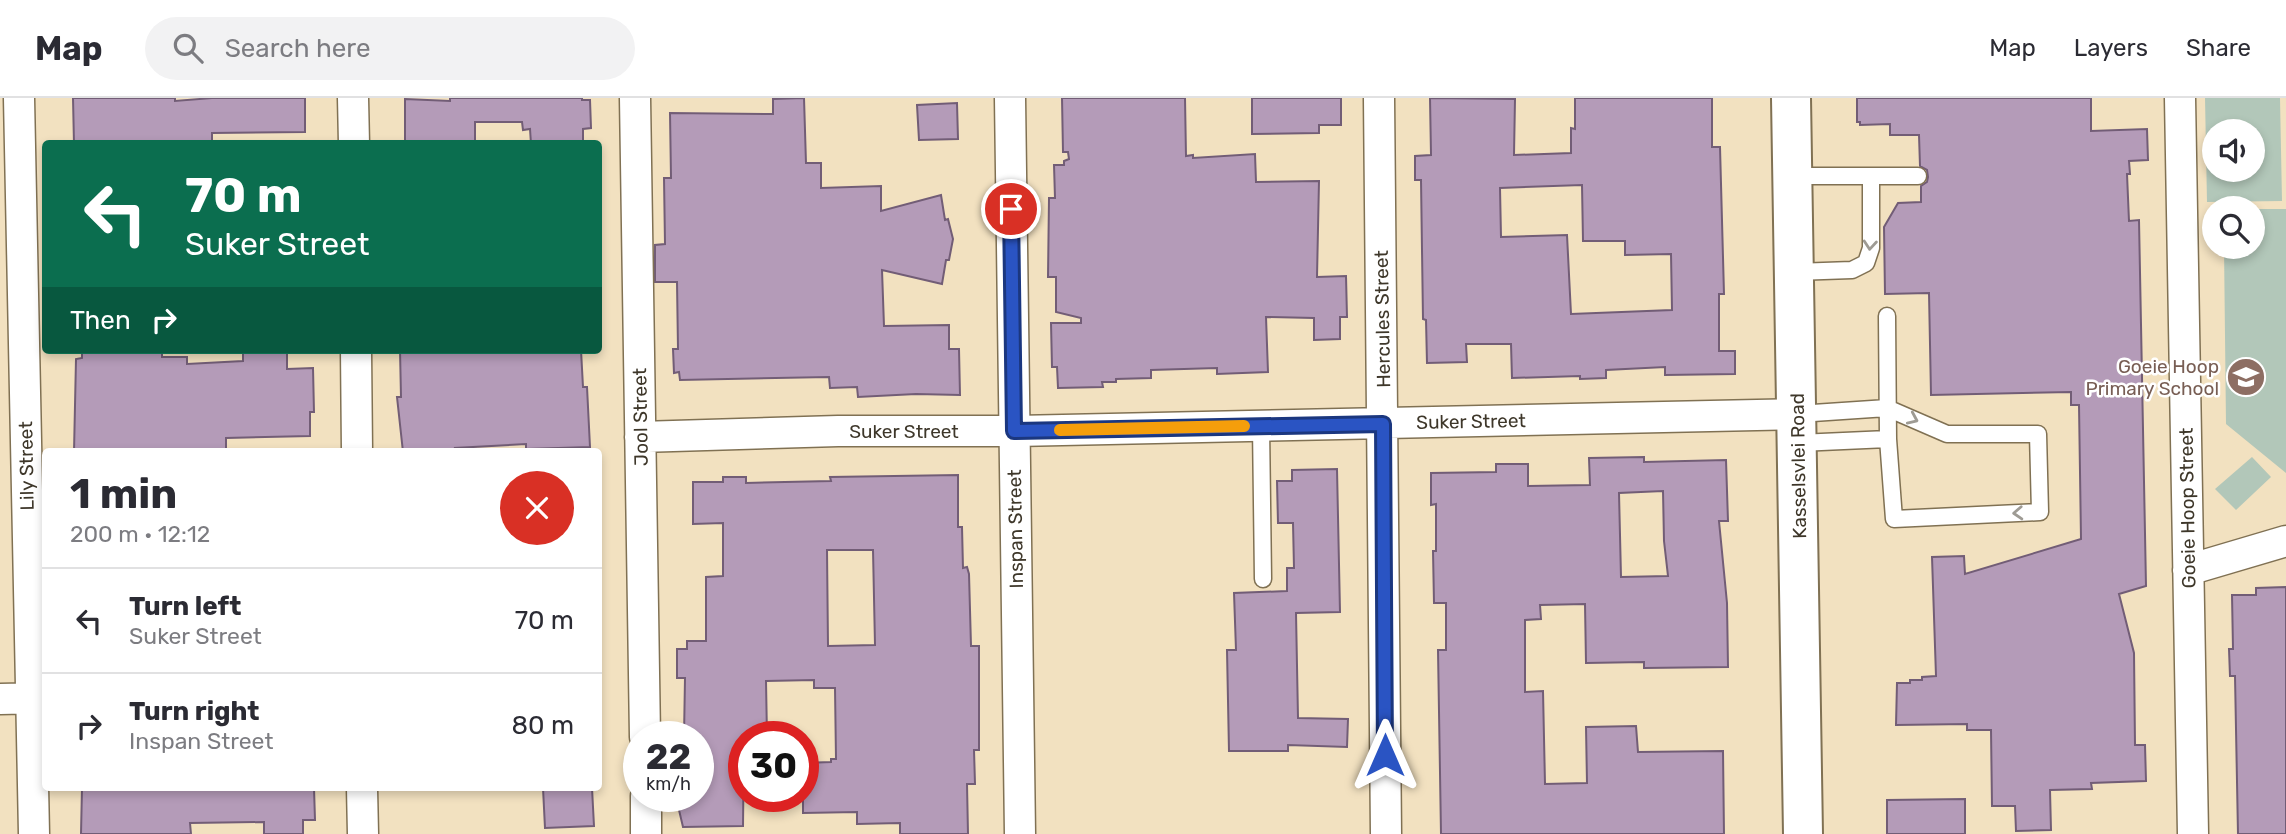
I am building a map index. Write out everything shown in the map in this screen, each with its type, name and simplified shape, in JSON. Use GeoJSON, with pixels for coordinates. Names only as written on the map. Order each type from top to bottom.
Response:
{"type":"FeatureCollection","features":[{"type":"Feature","properties":{"kind":"street","name":"Lily Street"},"geometry":{"type":"LineString","coordinates":[[19,98],[38,698],[34,834]]}},
{"type":"Feature","properties":{"kind":"street"},"geometry":{"type":"LineString","coordinates":[[353,98],[354,140]]}},
{"type":"Feature","properties":{"kind":"street","name":"Jool Street"},"geometry":{"type":"LineString","coordinates":[[635,98],[645,721]]}},
{"type":"Feature","properties":{"kind":"street","name":"Inspan Street"},"geometry":{"type":"LineString","coordinates":[[1010,98],[1020,834]]}},
{"type":"Feature","properties":{"kind":"street","name":"Hercules Street"},"geometry":{"type":"LineString","coordinates":[[1380,98],[1386,834]]}},
{"type":"Feature","properties":{"kind":"street","name":"Kasselsvlei Road"},"geometry":{"type":"LineString","coordinates":[[1791,98],[1803,834]]}},
{"type":"Feature","properties":{"kind":"street","name":"Goeie Hoop Street"},"geometry":{"type":"LineString","coordinates":[[2179,98],[2193,834]]}},
{"type":"Feature","properties":{"kind":"street"},"geometry":{"type":"LineString","coordinates":[[356,354],[357,448]]}},
{"type":"Feature","properties":{"kind":"street","name":"Suker Street"},"geometry":{"type":"LineString","coordinates":[[640,437],[838,431],[1014,431],[1383,424],[1798,428]]}},
{"type":"Feature","properties":{"kind":"street"},"geometry":{"type":"LineString","coordinates":[[2188,570],[2286,541]]}},
{"type":"Feature","properties":{"kind":"street"},"geometry":{"type":"LineString","coordinates":[[0,699],[38,698]]}},
{"type":"Feature","properties":{"kind":"street"},"geometry":{"type":"LineString","coordinates":[[362,791],[363,834]]}},
{"type":"Feature","properties":{"kind":"street"},"geometry":{"type":"LineString","coordinates":[[646,812],[646,834]]}},
{"type":"Feature","properties":{"kind":"lane"},"geometry":{"type":"LineString","coordinates":[[1793,176],[1918,176]]}},
{"type":"Feature","properties":{"kind":"lane"},"geometry":{"type":"LineString","coordinates":[[1795,272],[1852,271],[1866,263],[1871,248],[1871,176]]}},
{"type":"Feature","properties":{"kind":"lane"},"geometry":{"type":"LineString","coordinates":[[1798,428],[1887,408],[1947,435],[2038,434],[2040,512],[1894,519],[1888,439],[1887,408],[1886,316]]}},
{"type":"Feature","properties":{"kind":"lane"},"geometry":{"type":"LineString","coordinates":[[1261,426],[1263,579]]}},
{"type":"Feature","properties":{"kind":"lane"},"geometry":{"type":"LineString","coordinates":[[1798,428],[1888,439]]}},
{"type":"Feature","properties":{"kind":"green space"},"geometry":{"type":"Polygon","coordinates":[[[2205,98],[2280,98],[2282,201],[2265,201],[2265,196],[2207,196],[2207,182],[2265,182],[2265,119],[2205,119],[2205,98]]]}},
{"type":"Feature","properties":{"kind":"green space"},"geometry":{"type":"Polygon","coordinates":[[[2265,209],[2286,209],[2286,473],[2226,424],[2224,259],[2265,259],[2265,209]]]}},
{"type":"Feature","properties":{"kind":"green space"},"geometry":{"type":"Polygon","coordinates":[[[2252,457],[2271,477],[2236,510],[2215,489],[2252,457]]]}},
{"type":"Feature","properties":{"kind":"building"},"geometry":{"type":"Polygon","coordinates":[[[73,98],[175,98],[175,101],[212,98],[305,98],[305,132],[212,133],[212,140],[74,140],[73,98]]]}},
{"type":"Feature","properties":{"kind":"building"},"geometry":{"type":"Polygon","coordinates":[[[450,98],[582,98],[590,100],[591,128],[583,129],[583,140],[531,140],[530,129],[523,130],[522,122],[475,122],[475,140],[405,140],[405,99],[450,101],[450,98]]]}},
{"type":"Feature","properties":{"kind":"building"},"geometry":{"type":"Polygon","coordinates":[[[804,98],[806,163],[821,163],[821,188],[881,186],[881,211],[941,195],[945,220],[948,219],[953,239],[942,284],[882,270],[884,326],[949,325],[949,349],[959,349],[960,395],[858,397],[857,387],[830,388],[829,377],[680,380],[679,372],[674,373],[673,349],[678,349],[677,282],[655,282],[655,245],[665,244],[664,178],[671,178],[670,113],[773,114],[773,99],[804,98]]]}},
{"type":"Feature","properties":{"kind":"building"},"geometry":{"type":"Polygon","coordinates":[[[1062,98],[1185,98],[1186,156],[1193,155],[1193,158],[1255,154],[1256,182],[1319,181],[1317,277],[1346,276],[1347,317],[1340,317],[1340,339],[1314,340],[1314,318],[1266,317],[1268,372],[1217,374],[1217,368],[1151,370],[1151,378],[1116,379],[1116,382],[1102,382],[1103,387],[1058,388],[1057,367],[1052,367],[1051,323],[1081,323],[1081,318],[1056,312],[1056,277],[1048,277],[1049,198],[1055,198],[1054,165],[1064,165],[1064,161],[1069,159],[1068,152],[1063,152],[1062,98]]]}},
{"type":"Feature","properties":{"kind":"building"},"geometry":{"type":"Polygon","coordinates":[[[1252,98],[1341,98],[1341,125],[1319,125],[1319,133],[1252,134],[1252,98]]]}},
{"type":"Feature","properties":{"kind":"building"},"geometry":{"type":"Polygon","coordinates":[[[1430,98],[1515,99],[1514,155],[1571,153],[1571,128],[1575,129],[1575,98],[1712,98],[1712,147],[1720,147],[1724,294],[1719,294],[1719,351],[1735,351],[1735,374],[1665,375],[1665,367],[1606,370],[1606,378],[1512,378],[1511,344],[1466,344],[1467,362],[1427,363],[1426,320],[1423,319],[1421,180],[1415,180],[1415,156],[1431,155],[1430,98]],[[1582,185],[1500,188],[1501,237],[1567,235],[1571,314],[1672,310],[1671,254],[1625,255],[1625,241],[1583,241],[1582,185]]]}},
{"type":"Feature","properties":{"kind":"building"},"geometry":{"type":"Polygon","coordinates":[[[1857,98],[2091,98],[2091,131],[2147,129],[2148,160],[2129,161],[2130,174],[2127,174],[2129,221],[2139,220],[2146,586],[2119,594],[2134,653],[2135,745],[2145,745],[2146,781],[2091,783],[2092,789],[2050,790],[2051,830],[2016,831],[2015,806],[1992,806],[1991,730],[1967,730],[1967,724],[1896,725],[1897,683],[1910,683],[1910,680],[1936,676],[1932,557],[1964,556],[1965,574],[2081,539],[2079,405],[2071,405],[2071,392],[1931,395],[1929,293],[1885,294],[1884,227],[1898,203],[1921,202],[1921,186],[1927,182],[1927,170],[1920,166],[1919,135],[1890,135],[1890,124],[1860,125],[1860,122],[1857,122],[1857,98]]]}},
{"type":"Feature","properties":{"kind":"building"},"geometry":{"type":"Polygon","coordinates":[[[957,103],[958,139],[919,140],[917,105],[957,103]]]}},
{"type":"Feature","properties":{"kind":"building"},"geometry":{"type":"Polygon","coordinates":[[[82,354],[162,354],[162,357],[187,357],[187,364],[243,361],[243,354],[287,354],[287,369],[313,368],[314,412],[310,412],[310,436],[226,438],[226,448],[74,448],[76,359],[82,358],[82,354]]]}},
{"type":"Feature","properties":{"kind":"building"},"geometry":{"type":"Polygon","coordinates":[[[400,354],[581,354],[583,387],[587,387],[590,447],[526,448],[526,444],[403,448],[397,397],[401,397],[400,354]]]}},
{"type":"Feature","properties":{"kind":"building"},"geometry":{"type":"Polygon","coordinates":[[[1644,457],[1644,462],[1726,460],[1728,521],[1719,521],[1727,603],[1728,667],[1644,668],[1644,662],[1586,663],[1585,604],[1540,605],[1541,619],[1525,620],[1525,692],[1543,691],[1545,784],[1587,783],[1586,727],[1636,726],[1638,752],[1723,751],[1724,834],[1441,834],[1438,650],[1446,650],[1446,603],[1434,603],[1436,504],[1431,505],[1431,473],[1496,472],[1496,464],[1528,464],[1528,486],[1590,485],[1589,458],[1644,457]],[[1663,491],[1619,493],[1621,577],[1668,576],[1663,491]]]}},
{"type":"Feature","properties":{"kind":"building"},"geometry":{"type":"Polygon","coordinates":[[[1337,469],[1340,612],[1296,613],[1298,718],[1348,719],[1347,747],[1288,745],[1288,751],[1229,751],[1227,650],[1236,650],[1234,593],[1287,591],[1287,568],[1294,568],[1293,523],[1278,523],[1277,481],[1292,481],[1292,470],[1337,469]]]}},
{"type":"Feature","properties":{"kind":"building"},"geometry":{"type":"Polygon","coordinates":[[[958,475],[958,527],[962,527],[963,568],[967,567],[969,574],[971,646],[979,646],[979,750],[974,750],[975,784],[967,784],[968,834],[900,834],[900,823],[857,824],[857,812],[803,813],[819,812],[819,762],[836,759],[835,688],[814,688],[814,680],[766,681],[767,721],[728,721],[728,812],[743,812],[743,826],[683,827],[679,812],[714,812],[714,721],[684,721],[685,678],[677,678],[677,649],[687,649],[687,641],[706,641],[706,577],[723,576],[723,523],[693,524],[693,482],[723,482],[723,477],[746,477],[746,483],[831,481],[830,477],[958,475]],[[827,550],[828,646],[875,645],[873,550],[827,550]]]}},
{"type":"Feature","properties":{"kind":"building"},"geometry":{"type":"Polygon","coordinates":[[[2286,587],[2286,834],[2238,834],[2235,676],[2230,676],[2229,649],[2233,649],[2232,595],[2256,595],[2256,588],[2286,587]]]}},
{"type":"Feature","properties":{"kind":"building"},"geometry":{"type":"Polygon","coordinates":[[[82,791],[314,791],[315,820],[303,820],[303,834],[264,834],[264,822],[190,823],[191,834],[81,834],[82,791]]]}},
{"type":"Feature","properties":{"kind":"building"},"geometry":{"type":"Polygon","coordinates":[[[543,791],[592,791],[594,826],[545,828],[543,791]]]}},
{"type":"Feature","properties":{"kind":"building"},"geometry":{"type":"Polygon","coordinates":[[[1965,799],[1965,834],[1887,834],[1887,800],[1965,799]]]}},
{"type":"Feature","properties":{"kind":"slow traffic"},"geometry":{"type":"LineString","coordinates":[[1060,430],[1244,426]]}},
{"type":"Feature","properties":{"kind":"place","name":"Goeie Hoop Primary School"},"geometry":{"type":"Point","coordinates":[2246,377]}},
{"type":"Feature","properties":{"kind":"route"},"geometry":{"type":"LineString","coordinates":[[1011,209],[1014,431],[1383,424],[1385,755]]}}]}
